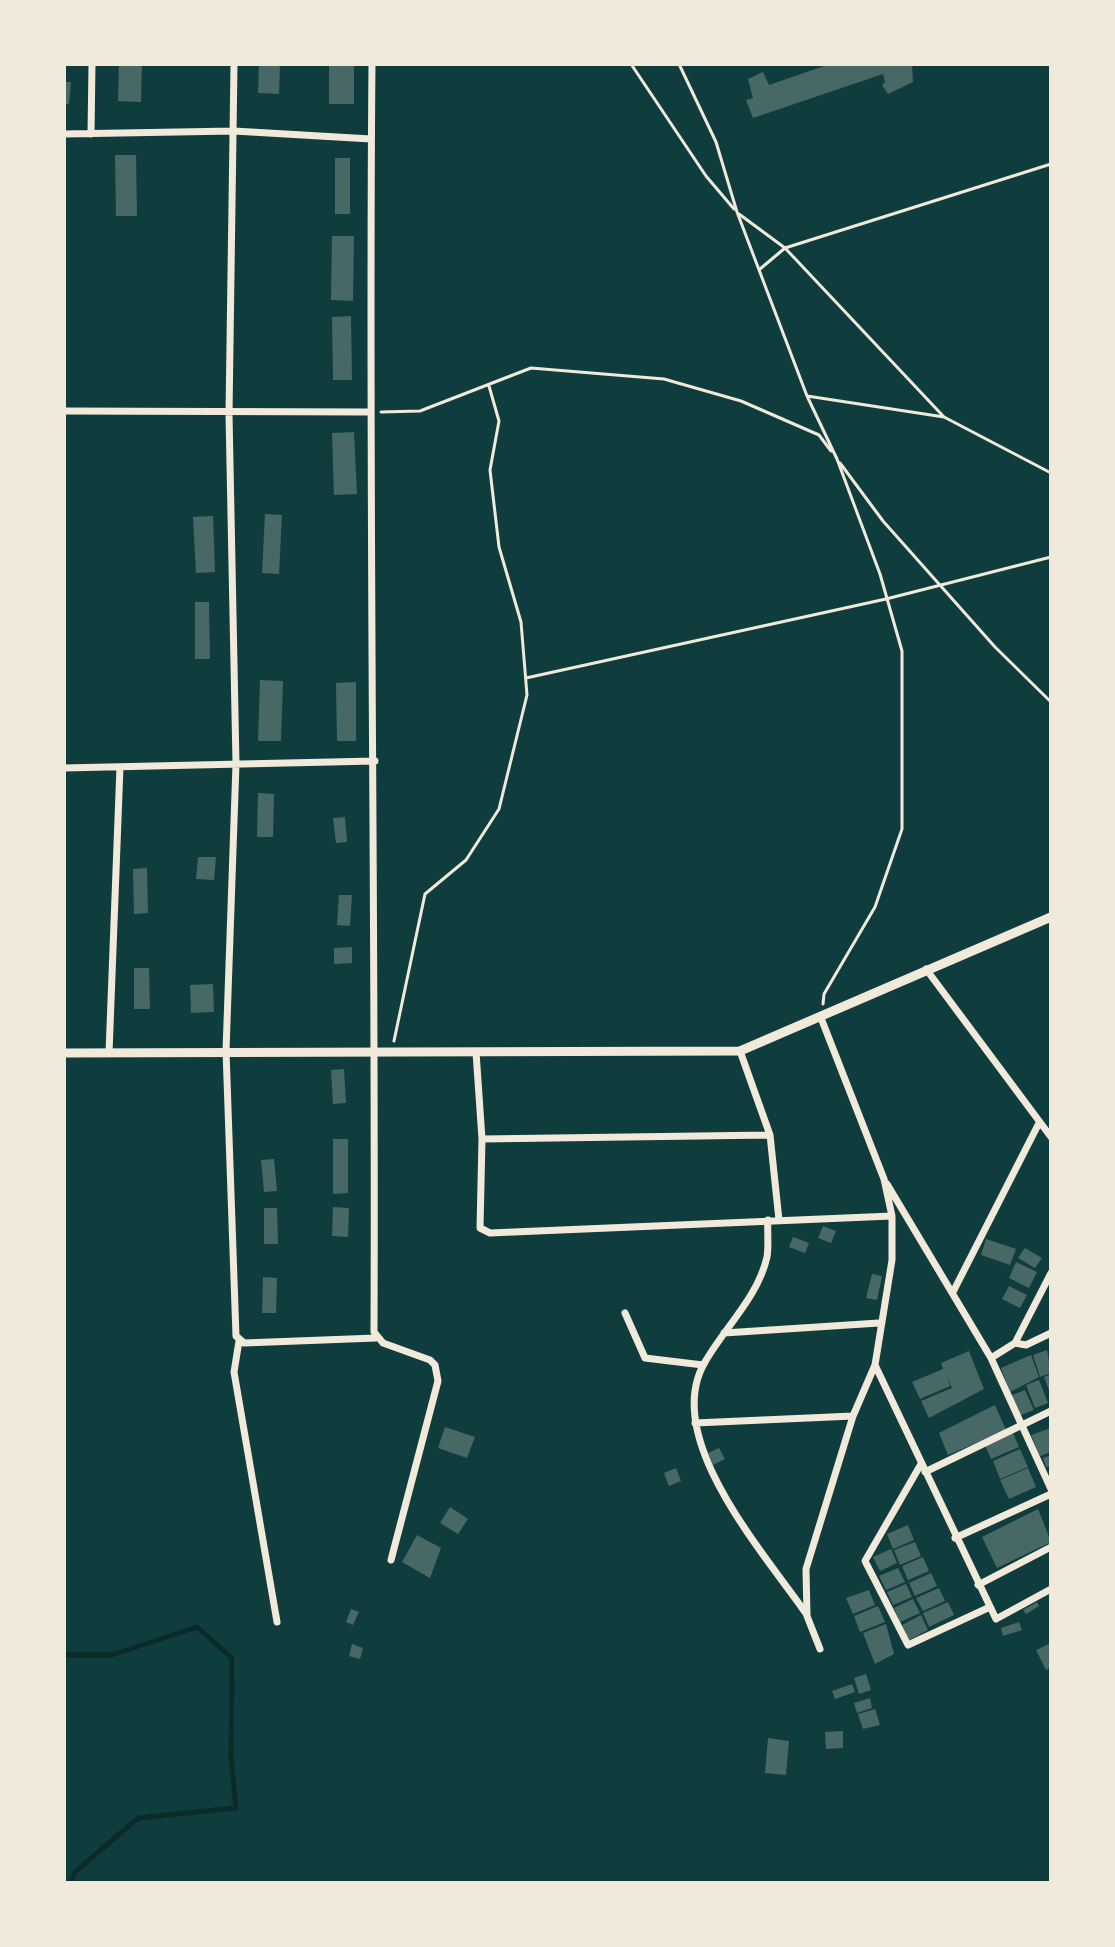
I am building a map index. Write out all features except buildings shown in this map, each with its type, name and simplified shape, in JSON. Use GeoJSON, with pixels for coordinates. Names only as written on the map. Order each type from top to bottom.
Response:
{"type":"FeatureCollection","features":[{"type":"Feature","properties":{"kind":"street"},"geometry":{"type":"LineString","coordinates":[[91,134],[92,64]]}},
{"type":"Feature","properties":{"kind":"street"},"geometry":{"type":"LineString","coordinates":[[234,64],[229,414],[236,764],[226,1051],[239,1341],[234,1372],[277,1622]]}},
{"type":"Feature","properties":{"kind":"street"},"geometry":{"type":"LineString","coordinates":[[372,64],[369,412],[375,761],[376,1338]]}},
{"type":"Feature","properties":{"kind":"street"},"geometry":{"type":"LineString","coordinates":[[64,134],[234,131],[371,139]]}},
{"type":"Feature","properties":{"kind":"street"},"geometry":{"type":"LineString","coordinates":[[64,411],[229,414],[369,412]]}},
{"type":"Feature","properties":{"kind":"street"},"geometry":{"type":"LineString","coordinates":[[64,768],[375,761]]}},
{"type":"Feature","properties":{"kind":"street"},"geometry":{"type":"LineString","coordinates":[[109,1053],[120,767]]}},
{"type":"Feature","properties":{"kind":"street"},"geometry":{"type":"LineString","coordinates":[[64,1053],[375,1049],[392,1052],[740,1051],[1051,917]]}},
{"type":"Feature","properties":{"kind":"street"},"geometry":{"type":"LineString","coordinates":[[926,969],[1051,1137]]}},
{"type":"Feature","properties":{"kind":"street"},"geometry":{"type":"LineString","coordinates":[[807,1616],[806,1569],[853,1416],[875,1365],[879,1323],[892,1260],[892,1216],[884,1179],[821,1018]]}},
{"type":"Feature","properties":{"kind":"street"},"geometry":{"type":"LineString","coordinates":[[740,1051],[770,1135],[779,1220]]}},
{"type":"Feature","properties":{"kind":"street"},"geometry":{"type":"LineString","coordinates":[[476,1052],[482,1139],[480,1228],[484,1233],[892,1216]]}},
{"type":"Feature","properties":{"kind":"street"},"geometry":{"type":"LineString","coordinates":[[953,1292],[1039,1123]]}},
{"type":"Feature","properties":{"kind":"street"},"geometry":{"type":"LineString","coordinates":[[482,1139],[770,1135]]}},
{"type":"Feature","properties":{"kind":"street"},"geometry":{"type":"LineString","coordinates":[[884,1179],[991,1358],[1051,1491],[955,1538]]}},
{"type":"Feature","properties":{"kind":"street"},"geometry":{"type":"LineString","coordinates":[[768,1220],[767,1257],[750,1298],[703,1365],[695,1402],[695,1423],[710,1473],[807,1616],[820,1649]]}},
{"type":"Feature","properties":{"kind":"street"},"geometry":{"type":"LineString","coordinates":[[991,1358],[1015,1343],[1051,1273]]}},
{"type":"Feature","properties":{"kind":"street"},"geometry":{"type":"LineString","coordinates":[[625,1313],[645,1358],[703,1365]]}},
{"type":"Feature","properties":{"kind":"street"},"geometry":{"type":"LineString","coordinates":[[724,1333],[879,1323]]}},
{"type":"Feature","properties":{"kind":"street"},"geometry":{"type":"LineString","coordinates":[[1015,1343],[1026,1345],[1051,1333]]}},
{"type":"Feature","properties":{"kind":"street"},"geometry":{"type":"LineString","coordinates":[[239,1341],[376,1338],[430,1360],[438,1381],[391,1560]]}},
{"type":"Feature","properties":{"kind":"street"},"geometry":{"type":"LineString","coordinates":[[875,1365],[996,1619],[1048,1591],[1051,1601]]}},
{"type":"Feature","properties":{"kind":"street"},"geometry":{"type":"LineString","coordinates":[[990,1607],[908,1645],[865,1561],[923,1468],[1051,1411]]}},
{"type":"Feature","properties":{"kind":"street"},"geometry":{"type":"LineString","coordinates":[[695,1423],[853,1416]]}},
{"type":"Feature","properties":{"kind":"street"},"geometry":{"type":"LineString","coordinates":[[978,1585],[1051,1547]]}},
{"type":"Feature","properties":{"kind":"path"},"geometry":{"type":"LineString","coordinates":[[631,64],[706,176],[737,212],[785,248],[944,417]]}},
{"type":"Feature","properties":{"kind":"path"},"geometry":{"type":"LineString","coordinates":[[679,64],[716,142],[737,212],[807,396],[837,459],[902,651],[902,829],[875,907],[824,994],[821,1018]]}},
{"type":"Feature","properties":{"kind":"path"},"geometry":{"type":"LineString","coordinates":[[760,269],[785,248],[1051,164]]}},
{"type":"Feature","properties":{"kind":"path"},"geometry":{"type":"LineString","coordinates":[[369,412],[420,411],[531,368],[664,379],[741,401],[819,435],[883,521],[1051,702]]}},
{"type":"Feature","properties":{"kind":"path"},"geometry":{"type":"LineString","coordinates":[[392,1052],[425,894],[466,860],[499,809],[527,695],[521,622],[499,547],[490,470],[499,421],[489,386]]}},
{"type":"Feature","properties":{"kind":"path"},"geometry":{"type":"LineString","coordinates":[[807,396],[944,417],[1051,473]]}},
{"type":"Feature","properties":{"kind":"path"},"geometry":{"type":"LineString","coordinates":[[526,678],[886,599],[1051,557]]}},
{"type":"Feature","properties":{"kind":"waterway"},"geometry":{"type":"LineString","coordinates":[[64,1655],[112,1655],[197,1627],[232,1658],[231,1757],[236,1808],[138,1818],[75,1872],[71,1883]]}}]}
